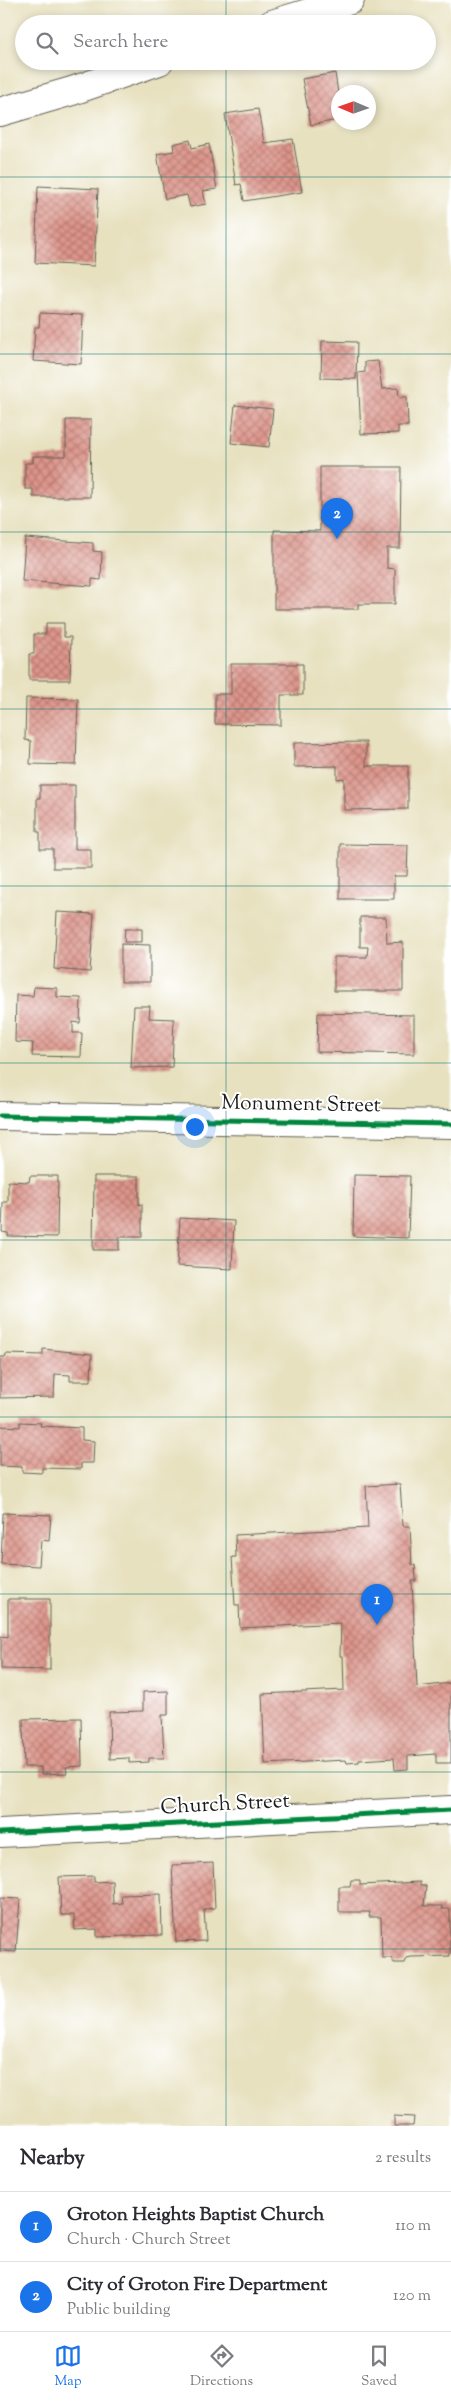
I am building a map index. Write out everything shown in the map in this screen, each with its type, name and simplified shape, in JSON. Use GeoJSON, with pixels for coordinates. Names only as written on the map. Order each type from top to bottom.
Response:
{"type":"FeatureCollection","features":[{"type":"Feature","properties":{"kind":"street"},"geometry":{"type":"LineString","coordinates":[[301,15],[350,0]]}},
{"type":"Feature","properties":{"kind":"street"},"geometry":{"type":"LineString","coordinates":[[0,112],[132,70]]}},
{"type":"Feature","properties":{"kind":"street","name":"Monument Street"},"geometry":{"type":"LineString","coordinates":[[0,1116],[451,1124]]}},
{"type":"Feature","properties":{"kind":"street","name":"Church Street"},"geometry":{"type":"LineString","coordinates":[[0,1833],[451,1810]]}},
{"type":"Feature","properties":{"kind":"building"},"geometry":{"type":"Polygon","coordinates":[[[335,73],[337,85],[331,85],[331,121],[311,125],[302,79],[335,73]]]}},
{"type":"Feature","properties":{"kind":"building"},"geometry":{"type":"Polygon","coordinates":[[[258,109],[264,143],[293,139],[302,192],[244,201],[241,184],[236,185],[225,114],[258,109]]]}},
{"type":"Feature","properties":{"kind":"building"},"geometry":{"type":"Polygon","coordinates":[[[190,140],[192,148],[209,144],[217,189],[203,191],[206,204],[190,207],[187,195],[165,199],[157,154],[174,151],[173,144],[190,140]]]}},
{"type":"Feature","properties":{"kind":"building"},"geometry":{"type":"Polygon","coordinates":[[[38,186],[98,189],[94,266],[35,263],[38,186]]]}},
{"type":"Feature","properties":{"kind":"building"},"geometry":{"type":"Polygon","coordinates":[[[40,313],[83,315],[81,364],[33,361],[35,327],[39,327],[40,313]]]}},
{"type":"Feature","properties":{"kind":"building"},"geometry":{"type":"Polygon","coordinates":[[[322,341],[357,342],[356,379],[321,378],[322,341]]]}},
{"type":"Feature","properties":{"kind":"building"},"geometry":{"type":"Polygon","coordinates":[[[378,361],[382,389],[398,388],[399,397],[407,397],[408,426],[398,426],[398,433],[361,434],[358,373],[365,372],[365,362],[378,361]]]}},
{"type":"Feature","properties":{"kind":"building"},"geometry":{"type":"Polygon","coordinates":[[[235,405],[273,409],[269,447],[231,443],[235,405]]]}},
{"type":"Feature","properties":{"kind":"building"},"geometry":{"type":"Polygon","coordinates":[[[66,420],[91,420],[90,497],[33,497],[33,489],[25,489],[25,463],[33,463],[33,456],[66,456],[66,420]]]}},
{"type":"Feature","properties":{"kind":"building"},"geometry":{"type":"Polygon","coordinates":[[[320,467],[401,467],[400,548],[387,548],[387,568],[395,569],[395,604],[358,604],[358,609],[274,609],[274,530],[320,531],[320,467]]]}},
{"type":"Feature","properties":{"kind":"building"},"geometry":{"type":"Polygon","coordinates":[[[25,538],[93,543],[93,551],[102,552],[101,580],[92,579],[92,586],[22,581],[25,538]]]}},
{"type":"Feature","properties":{"kind":"building"},"geometry":{"type":"Polygon","coordinates":[[[46,623],[64,623],[64,637],[71,637],[70,680],[29,680],[29,654],[34,654],[34,634],[46,634],[46,623]]]}},
{"type":"Feature","properties":{"kind":"building"},"geometry":{"type":"Polygon","coordinates":[[[231,664],[303,664],[303,695],[281,695],[281,725],[215,724],[215,694],[231,694],[231,664]]]}},
{"type":"Feature","properties":{"kind":"building"},"geometry":{"type":"Polygon","coordinates":[[[26,698],[78,699],[76,765],[30,764],[31,741],[25,740],[26,698]]]}},
{"type":"Feature","properties":{"kind":"building"},"geometry":{"type":"Polygon","coordinates":[[[366,742],[366,766],[408,766],[408,809],[344,810],[344,778],[337,779],[337,766],[294,767],[294,743],[366,742]]]}},
{"type":"Feature","properties":{"kind":"building"},"geometry":{"type":"Polygon","coordinates":[[[40,785],[75,785],[75,849],[91,849],[91,868],[53,868],[53,849],[40,849],[40,832],[37,832],[37,798],[40,798],[40,785]]]}},
{"type":"Feature","properties":{"kind":"building"},"geometry":{"type":"Polygon","coordinates":[[[340,844],[408,845],[407,876],[394,876],[394,899],[340,899],[340,844]]]}},
{"type":"Feature","properties":{"kind":"building"},"geometry":{"type":"Polygon","coordinates":[[[57,912],[94,914],[90,972],[54,969],[57,912]]]}},
{"type":"Feature","properties":{"kind":"building"},"geometry":{"type":"Polygon","coordinates":[[[360,917],[386,917],[387,943],[403,942],[403,991],[334,991],[334,957],[367,957],[368,947],[360,947],[360,917]]]}},
{"type":"Feature","properties":{"kind":"building"},"geometry":{"type":"Polygon","coordinates":[[[125,929],[142,929],[142,942],[124,942],[125,929]]]}},
{"type":"Feature","properties":{"kind":"building"},"geometry":{"type":"Polygon","coordinates":[[[121,944],[150,945],[150,982],[121,982],[121,944]]]}},
{"type":"Feature","properties":{"kind":"building"},"geometry":{"type":"Polygon","coordinates":[[[34,987],[57,988],[57,997],[81,998],[80,1023],[73,1022],[73,1033],[82,1033],[81,1057],[32,1056],[33,1043],[15,1042],[16,995],[33,996],[34,987]]]}},
{"type":"Feature","properties":{"kind":"building"},"geometry":{"type":"Polygon","coordinates":[[[134,1006],[150,1006],[149,1018],[174,1019],[172,1067],[131,1068],[134,1006]]]}},
{"type":"Feature","properties":{"kind":"building"},"geometry":{"type":"Polygon","coordinates":[[[318,1013],[414,1015],[414,1054],[317,1052],[318,1013]]]}},
{"type":"Feature","properties":{"kind":"building"},"geometry":{"type":"Polygon","coordinates":[[[354,1175],[410,1176],[408,1238],[353,1236],[354,1175]]]}},
{"type":"Feature","properties":{"kind":"building"},"geometry":{"type":"Polygon","coordinates":[[[30,1176],[58,1176],[57,1237],[8,1236],[8,1233],[2,1232],[3,1202],[8,1202],[8,1181],[29,1182],[30,1176]]]}},
{"type":"Feature","properties":{"kind":"building"},"geometry":{"type":"Polygon","coordinates":[[[94,1176],[139,1176],[139,1205],[142,1204],[142,1237],[119,1237],[119,1250],[93,1250],[94,1176]]]}},
{"type":"Feature","properties":{"kind":"building"},"geometry":{"type":"Polygon","coordinates":[[[180,1218],[234,1221],[232,1269],[177,1266],[180,1218]]]}},
{"type":"Feature","properties":{"kind":"building"},"geometry":{"type":"Polygon","coordinates":[[[43,1349],[92,1354],[91,1381],[70,1381],[70,1375],[55,1374],[54,1397],[0,1398],[0,1357],[5,1357],[6,1354],[43,1355],[43,1349]]]}},
{"type":"Feature","properties":{"kind":"building"},"geometry":{"type":"Polygon","coordinates":[[[20,1422],[41,1423],[40,1426],[82,1428],[82,1440],[94,1441],[93,1463],[81,1463],[81,1469],[42,1468],[42,1473],[22,1472],[22,1467],[0,1466],[0,1426],[20,1427],[20,1422]]]}},
{"type":"Feature","properties":{"kind":"building"},"geometry":{"type":"Polygon","coordinates":[[[400,1484],[403,1526],[410,1526],[412,1565],[415,1565],[416,1581],[412,1581],[417,1687],[451,1683],[451,1763],[436,1763],[436,1754],[408,1756],[408,1769],[395,1770],[394,1758],[359,1760],[359,1762],[347,1763],[346,1760],[265,1764],[262,1694],[344,1690],[343,1656],[340,1656],[341,1623],[240,1628],[239,1605],[235,1605],[232,1557],[236,1557],[235,1535],[368,1528],[366,1486],[400,1484]]]}},
{"type":"Feature","properties":{"kind":"building"},"geometry":{"type":"Polygon","coordinates":[[[3,1513],[51,1515],[49,1541],[41,1540],[39,1566],[1,1564],[3,1513]]]}},
{"type":"Feature","properties":{"kind":"building"},"geometry":{"type":"Polygon","coordinates":[[[8,1599],[50,1599],[50,1670],[1,1669],[1,1636],[8,1637],[8,1599]]]}},
{"type":"Feature","properties":{"kind":"building"},"geometry":{"type":"Polygon","coordinates":[[[168,1691],[168,1715],[162,1715],[164,1758],[149,1758],[149,1762],[129,1763],[129,1758],[110,1759],[109,1712],[143,1711],[143,1692],[168,1691]]]}},
{"type":"Feature","properties":{"kind":"building"},"geometry":{"type":"Polygon","coordinates":[[[81,1718],[82,1766],[66,1767],[67,1773],[41,1774],[41,1767],[24,1767],[23,1719],[81,1718]]]}},
{"type":"Feature","properties":{"kind":"building"},"geometry":{"type":"Polygon","coordinates":[[[213,1863],[215,1908],[204,1909],[206,1941],[176,1942],[172,1865],[213,1863]]]}},
{"type":"Feature","properties":{"kind":"building"},"geometry":{"type":"Polygon","coordinates":[[[94,1876],[94,1882],[112,1881],[113,1904],[122,1903],[121,1895],[161,1894],[162,1935],[97,1937],[97,1929],[75,1930],[74,1915],[61,1915],[59,1877],[94,1876]]]}},
{"type":"Feature","properties":{"kind":"building"},"geometry":{"type":"Polygon","coordinates":[[[351,1880],[360,1880],[360,1885],[420,1882],[420,1886],[426,1886],[424,1906],[442,1906],[442,1909],[450,1909],[450,1956],[411,1957],[406,1958],[404,1963],[394,1963],[391,1958],[382,1958],[381,1917],[369,1917],[370,1912],[339,1912],[339,1886],[350,1886],[351,1880]]]}},
{"type":"Feature","properties":{"kind":"building"},"geometry":{"type":"Polygon","coordinates":[[[0,1898],[20,1899],[16,1952],[0,1951],[0,1898]]]}},
{"type":"Feature","properties":{"kind":"building"},"geometry":{"type":"Polygon","coordinates":[[[394,2116],[414,2117],[413,2126],[394,2126],[394,2116]]]}},
{"type":"Feature","properties":{"kind":"cycle path"},"geometry":{"type":"LineString","coordinates":[[0,1116],[451,1124]]}},
{"type":"Feature","properties":{"kind":"cycle path"},"geometry":{"type":"LineString","coordinates":[[0,1833],[451,1810]]}},
{"type":"Feature","properties":{"kind":"place","name":"City of Groton Fire Department"},"geometry":{"type":"Point","coordinates":[337,539]}},
{"type":"Feature","properties":{"kind":"place","name":"Groton Heights Baptist Church"},"geometry":{"type":"Point","coordinates":[377,1625]}}]}
